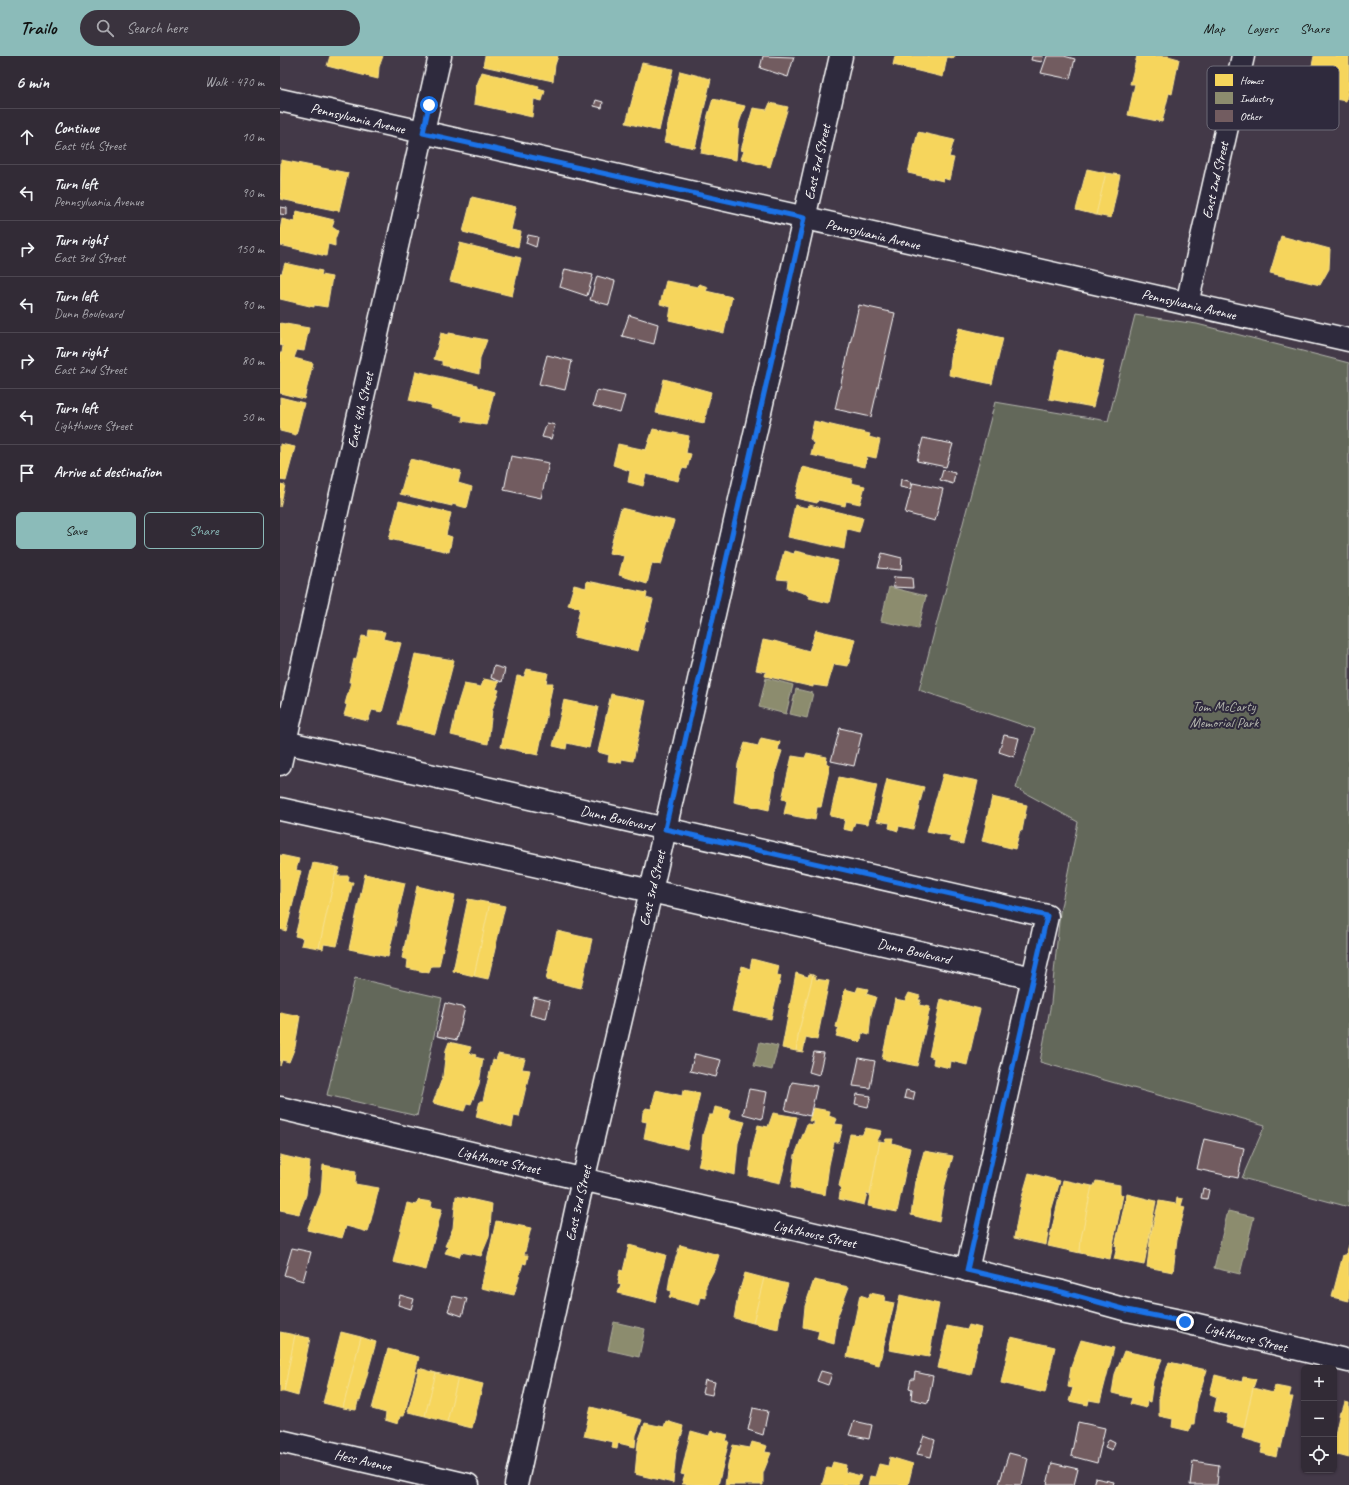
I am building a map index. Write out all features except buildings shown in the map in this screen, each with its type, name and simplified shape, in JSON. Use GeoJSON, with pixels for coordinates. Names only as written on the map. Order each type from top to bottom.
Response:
{"type":"FeatureCollection","features":[{"type":"Feature","properties":{"kind":"street","name":"East 4th Street"},"geometry":{"type":"LineString","coordinates":[[280,764],[283,741],[440,56]]}},
{"type":"Feature","properties":{"kind":"street","name":"East 3rd Street"},"geometry":{"type":"LineString","coordinates":[[516,1485],[583,1180],[651,891],[841,56]]}},
{"type":"Feature","properties":{"kind":"street","name":"East 2nd Street"},"geometry":{"type":"LineString","coordinates":[[1241,66],[1243,56]]}},
{"type":"Feature","properties":{"kind":"street","name":"Pennsylvania Avenue"},"geometry":{"type":"LineString","coordinates":[[280,100],[1349,340]]}},
{"type":"Feature","properties":{"kind":"street","name":"East 2nd Street"},"geometry":{"type":"LineString","coordinates":[[1187,304],[1226,130]]}},
{"type":"Feature","properties":{"kind":"street","name":"Dunn Boulevard"},"geometry":{"type":"LineString","coordinates":[[280,809],[651,891],[1033,978],[1047,916],[283,741]]}},
{"type":"Feature","properties":{"kind":"street"},"geometry":{"type":"LineString","coordinates":[[967,1270],[1033,978]]}},
{"type":"Feature","properties":{"kind":"street","name":"Lighthouse Street"},"geometry":{"type":"LineString","coordinates":[[280,1108],[1062,1292],[1127,1310],[1349,1361]]}},
{"type":"Feature","properties":{"kind":"street","name":"Hess Avenue"},"geometry":{"type":"LineString","coordinates":[[280,1441],[468,1485]]}},
{"type":"Feature","properties":{"kind":"green space","name":"Tom McCarty Memorial Park"},"geometry":{"type":"Polygon","coordinates":[[[1135,315],[1197,324],[1349,363],[1349,1207],[1242,1178],[1265,1125],[1040,1062],[1051,1003],[1060,912],[1078,822],[1016,788],[1035,729],[919,690],[995,402],[1108,421],[1135,315]]]}},
{"type":"Feature","properties":{"kind":"green space"},"geometry":{"type":"Polygon","coordinates":[[[355,978],[442,998],[417,1116],[327,1095],[355,978]]]}},
{"type":"Feature","properties":{"kind":"route"},"geometry":{"type":"LineString","coordinates":[[429,105],[423,133],[804,218],[665,829],[1047,916],[967,1270],[1062,1292],[1127,1310],[1185,1322]]}}]}
